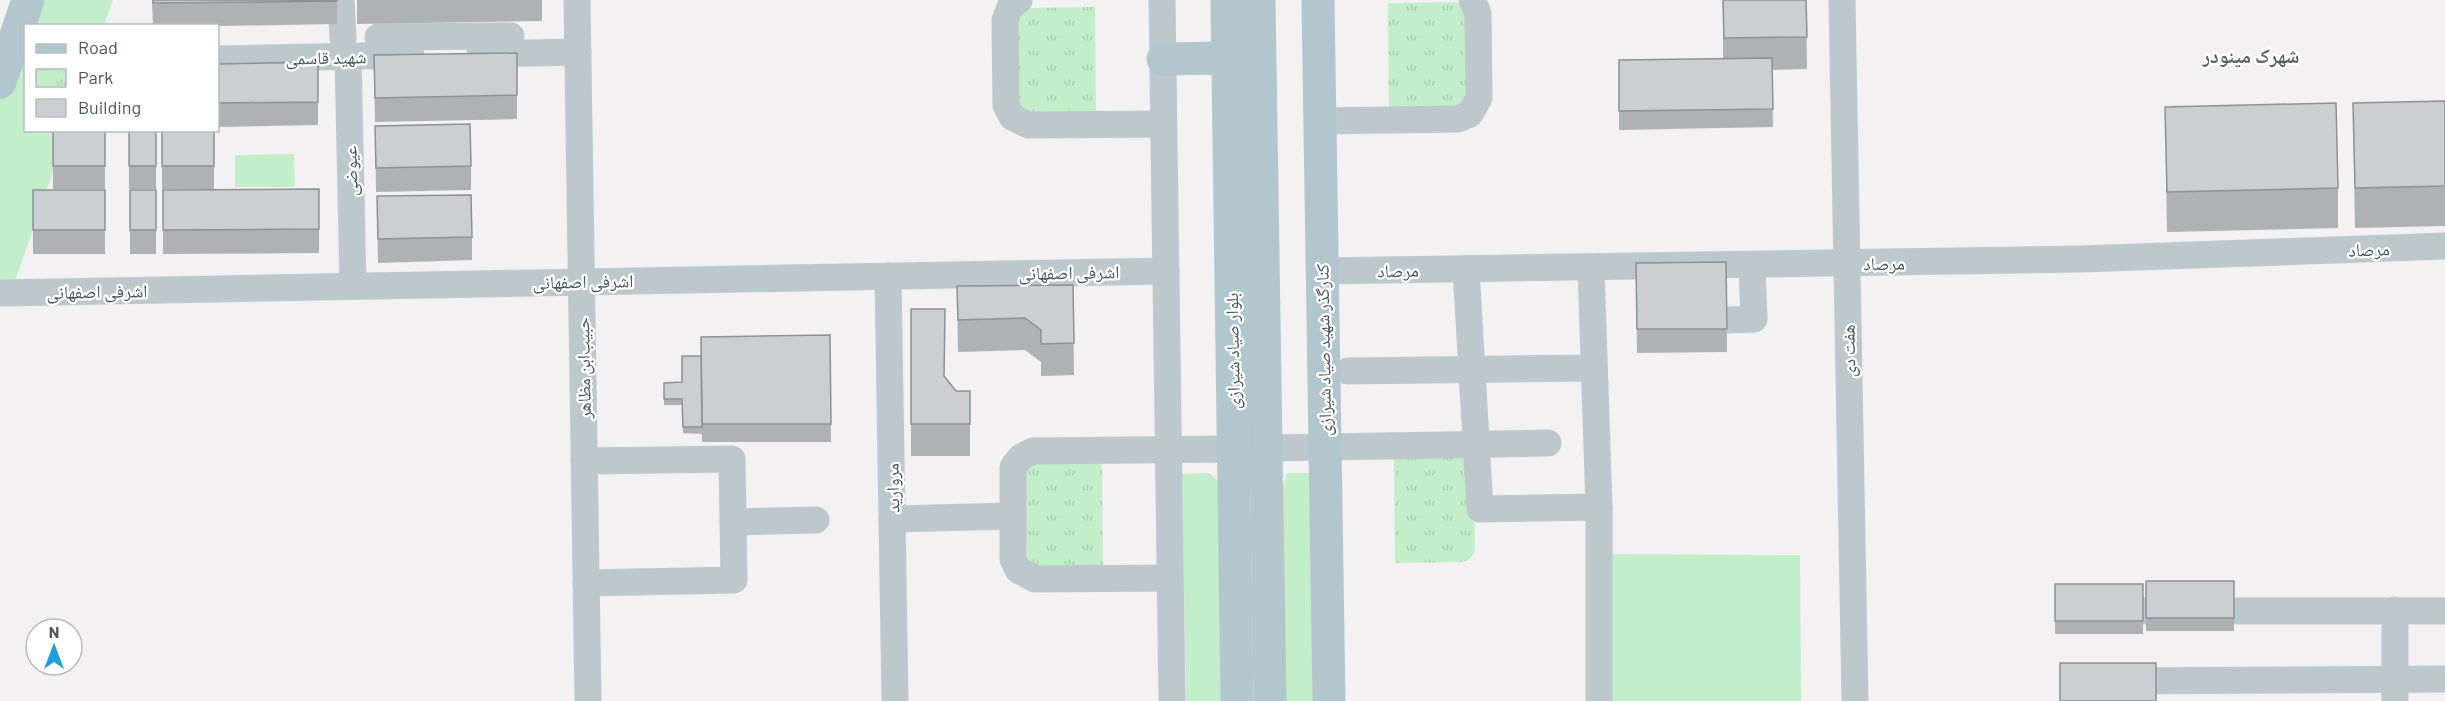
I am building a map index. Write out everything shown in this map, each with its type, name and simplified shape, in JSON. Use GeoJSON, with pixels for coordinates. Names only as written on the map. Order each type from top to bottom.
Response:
{"type":"FeatureCollection","features":[{"type":"Feature","properties":{"kind":"main road"},"geometry":{"type":"LineString","coordinates":[[0,82],[28,0]]}},
{"type":"Feature","properties":{"kind":"main road","name":"بلوار صیاد شیرازی"},"geometry":{"type":"LineString","coordinates":[[1227,0],[1237,701]]}},
{"type":"Feature","properties":{"kind":"main road","name":"بلوار صیاد شیرازی"},"geometry":{"type":"LineString","coordinates":[[1259,0],[1270,701]]}},
{"type":"Feature","properties":{"kind":"main road","name":"کنارگذر شهید صیاد شیرازی"},"geometry":{"type":"LineString","coordinates":[[1322,3],[1320,121],[1329,701]]}},
{"type":"Feature","properties":{"kind":"main road"},"geometry":{"type":"LineString","coordinates":[[1162,59],[1227,58]]}},
{"type":"Feature","properties":{"kind":"street","name":"عیوضی"},"geometry":{"type":"LineString","coordinates":[[341,0],[345,47],[353,286]]}},
{"type":"Feature","properties":{"kind":"street","name":"حبیب‌ابن مظاهر"},"geometry":{"type":"LineString","coordinates":[[577,0],[588,701]]}},
{"type":"Feature","properties":{"kind":"street"},"geometry":{"type":"LineString","coordinates":[[1019,0],[1010,7],[1005,20],[1006,105],[1017,121],[1028,125],[1163,124]]}},
{"type":"Feature","properties":{"kind":"street"},"geometry":{"type":"LineString","coordinates":[[1162,0],[1172,701]]}},
{"type":"Feature","properties":{"kind":"street"},"geometry":{"type":"LineString","coordinates":[[1320,121],[1458,119],[1470,114],[1479,98],[1479,13],[1472,0]]}},
{"type":"Feature","properties":{"kind":"street","name":"هفت دی"},"geometry":{"type":"LineString","coordinates":[[1842,0],[1855,701]]}},
{"type":"Feature","properties":{"kind":"street"},"geometry":{"type":"LineString","coordinates":[[219,40],[345,47],[527,36]]}},
{"type":"Feature","properties":{"kind":"street","name":"شهید قاسمی"},"geometry":{"type":"LineString","coordinates":[[219,59],[345,47],[578,52]]}},
{"type":"Feature","properties":{"kind":"street","name":"مرصاد"},"geometry":{"type":"LineString","coordinates":[[1322,271],[2082,259],[2445,246]]}},
{"type":"Feature","properties":{"kind":"street"},"geometry":{"type":"LineString","coordinates":[[1726,320],[1754,319],[1752,266]]}},
{"type":"Feature","properties":{"kind":"street"},"geometry":{"type":"LineString","coordinates":[[1591,268],[1599,507],[1599,701]]}},
{"type":"Feature","properties":{"kind":"street"},"geometry":{"type":"LineString","coordinates":[[1466,269],[1480,509],[1599,507]]}},
{"type":"Feature","properties":{"kind":"street","name":"اشرفی اصفهانی"},"geometry":{"type":"LineString","coordinates":[[0,293],[1166,271]]}},
{"type":"Feature","properties":{"kind":"street","name":"مروارید"},"geometry":{"type":"LineString","coordinates":[[888,276],[895,701]]}},
{"type":"Feature","properties":{"kind":"street"},"geometry":{"type":"LineString","coordinates":[[0,282],[27,292]]}},
{"type":"Feature","properties":{"kind":"street"},"geometry":{"type":"LineString","coordinates":[[1348,371],[1594,368]]}},
{"type":"Feature","properties":{"kind":"street"},"geometry":{"type":"LineString","coordinates":[[1266,448],[1548,443]]}},
{"type":"Feature","properties":{"kind":"street"},"geometry":{"type":"LineString","coordinates":[[1170,578],[1029,578],[1018,570],[1013,559],[1011,474],[1017,461],[1027,453],[1233,449]]}},
{"type":"Feature","properties":{"kind":"street"},"geometry":{"type":"LineString","coordinates":[[584,461],[732,459],[734,579],[586,583]]}},
{"type":"Feature","properties":{"kind":"street"},"geometry":{"type":"LineString","coordinates":[[892,519],[1013,516]]}},
{"type":"Feature","properties":{"kind":"street"},"geometry":{"type":"LineString","coordinates":[[733,522],[816,520]]}},
{"type":"Feature","properties":{"kind":"street"},"geometry":{"type":"LineString","coordinates":[[2394,690],[2395,610]]}},
{"type":"Feature","properties":{"kind":"street"},"geometry":{"type":"LineString","coordinates":[[2082,611],[2445,610]]}},
{"type":"Feature","properties":{"kind":"street"},"geometry":{"type":"LineString","coordinates":[[2091,682],[2394,690],[2445,679]]}},
{"type":"Feature","properties":{"kind":"green space"},"geometry":{"type":"Polygon","coordinates":[[[28,0],[113,0],[104,24],[24,24],[24,132],[67,132],[13,287],[0,283],[0,82],[28,0]]]}},
{"type":"Feature","properties":{"kind":"green space"},"geometry":{"type":"Polygon","coordinates":[[[1455,2],[1465,7],[1469,97],[1463,106],[1389,110],[1388,3],[1455,2]]]}},
{"type":"Feature","properties":{"kind":"green space"},"geometry":{"type":"Polygon","coordinates":[[[1095,7],[1096,114],[1030,115],[1020,110],[1015,21],[1028,8],[1095,7]]]}},
{"type":"Feature","properties":{"kind":"green space"},"geometry":{"type":"Polygon","coordinates":[[[294,154],[295,187],[235,187],[235,155],[294,154]]]}},
{"type":"Feature","properties":{"kind":"green space"},"geometry":{"type":"Polygon","coordinates":[[[1394,456],[1465,456],[1474,469],[1475,551],[1469,560],[1395,563],[1394,456]]]}},
{"type":"Feature","properties":{"kind":"green space"},"geometry":{"type":"Polygon","coordinates":[[[1102,461],[1103,568],[1036,569],[1027,564],[1023,471],[1031,463],[1102,461]]]}},
{"type":"Feature","properties":{"kind":"green space"},"geometry":{"type":"Polygon","coordinates":[[[1209,473],[1219,482],[1225,701],[1186,701],[1182,474],[1209,473]]]}},
{"type":"Feature","properties":{"kind":"green space"},"geometry":{"type":"Polygon","coordinates":[[[1287,473],[1307,473],[1311,476],[1318,701],[1279,701],[1282,489],[1287,473]]]}},
{"type":"Feature","properties":{"kind":"green space"},"geometry":{"type":"Polygon","coordinates":[[[1607,554],[1800,555],[1801,701],[1610,701],[1607,554]]]}},
{"type":"Feature","properties":{"kind":"building"},"geometry":{"type":"Polygon","coordinates":[[[153,0],[337,0],[337,1],[153,3],[153,0]]]}},
{"type":"Feature","properties":{"kind":"building"},"geometry":{"type":"Polygon","coordinates":[[[1723,0],[1806,0],[1807,37],[1724,38],[1723,0]]]}},
{"type":"Feature","properties":{"kind":"building"},"geometry":{"type":"Polygon","coordinates":[[[517,53],[517,95],[375,98],[374,55],[517,53]]]}},
{"type":"Feature","properties":{"kind":"building"},"geometry":{"type":"Polygon","coordinates":[[[1772,58],[1773,109],[1619,111],[1619,60],[1772,58]]]}},
{"type":"Feature","properties":{"kind":"building"},"geometry":{"type":"Polygon","coordinates":[[[318,62],[318,102],[219,103],[219,64],[318,62]]]}},
{"type":"Feature","properties":{"kind":"building"},"geometry":{"type":"Polygon","coordinates":[[[2445,101],[2445,186],[2355,188],[2353,103],[2445,101]]]}},
{"type":"Feature","properties":{"kind":"building"},"geometry":{"type":"Polygon","coordinates":[[[2336,103],[2338,188],[2167,192],[2165,107],[2336,103]]]}},
{"type":"Feature","properties":{"kind":"building"},"geometry":{"type":"Polygon","coordinates":[[[470,124],[471,166],[376,168],[375,126],[470,124]]]}},
{"type":"Feature","properties":{"kind":"building"},"geometry":{"type":"Polygon","coordinates":[[[53,132],[105,132],[105,166],[53,166],[53,132]]]}},
{"type":"Feature","properties":{"kind":"building"},"geometry":{"type":"Polygon","coordinates":[[[129,132],[156,132],[156,166],[129,166],[129,132]]]}},
{"type":"Feature","properties":{"kind":"building"},"geometry":{"type":"Polygon","coordinates":[[[162,132],[214,132],[214,166],[162,166],[162,132]]]}},
{"type":"Feature","properties":{"kind":"building"},"geometry":{"type":"Polygon","coordinates":[[[319,189],[319,229],[163,230],[163,190],[319,189]]]}},
{"type":"Feature","properties":{"kind":"building"},"geometry":{"type":"Polygon","coordinates":[[[33,190],[105,190],[105,230],[33,230],[33,190]]]}},
{"type":"Feature","properties":{"kind":"building"},"geometry":{"type":"Polygon","coordinates":[[[130,190],[156,190],[156,230],[130,230],[130,190]]]}},
{"type":"Feature","properties":{"kind":"building"},"geometry":{"type":"Polygon","coordinates":[[[471,195],[472,237],[378,239],[377,196],[471,195]]]}},
{"type":"Feature","properties":{"kind":"building"},"geometry":{"type":"Polygon","coordinates":[[[1726,262],[1727,329],[1637,329],[1636,263],[1726,262]]]}},
{"type":"Feature","properties":{"kind":"building"},"geometry":{"type":"Polygon","coordinates":[[[1073,285],[1074,343],[1041,344],[1041,330],[1025,318],[958,320],[957,286],[1073,285]]]}},
{"type":"Feature","properties":{"kind":"building"},"geometry":{"type":"Polygon","coordinates":[[[911,309],[945,309],[944,376],[956,391],[970,391],[970,424],[911,424],[911,309]]]}},
{"type":"Feature","properties":{"kind":"building"},"geometry":{"type":"Polygon","coordinates":[[[830,335],[831,424],[702,424],[701,337],[830,335]]]}},
{"type":"Feature","properties":{"kind":"building"},"geometry":{"type":"Polygon","coordinates":[[[682,356],[701,356],[702,427],[683,427],[682,399],[664,399],[664,383],[682,382],[682,356]]]}},
{"type":"Feature","properties":{"kind":"building"},"geometry":{"type":"Polygon","coordinates":[[[2146,581],[2234,581],[2234,618],[2146,618],[2146,581]]]}},
{"type":"Feature","properties":{"kind":"building"},"geometry":{"type":"Polygon","coordinates":[[[2055,584],[2143,584],[2143,621],[2055,621],[2055,584]]]}},
{"type":"Feature","properties":{"kind":"building"},"geometry":{"type":"Polygon","coordinates":[[[2060,663],[2156,663],[2156,701],[2060,701],[2060,663]]]}},
{"type":"Feature","properties":{"kind":"district","name":"شهرک مینودر"},"geometry":{"type":"Point","coordinates":[2251,55]}}]}
